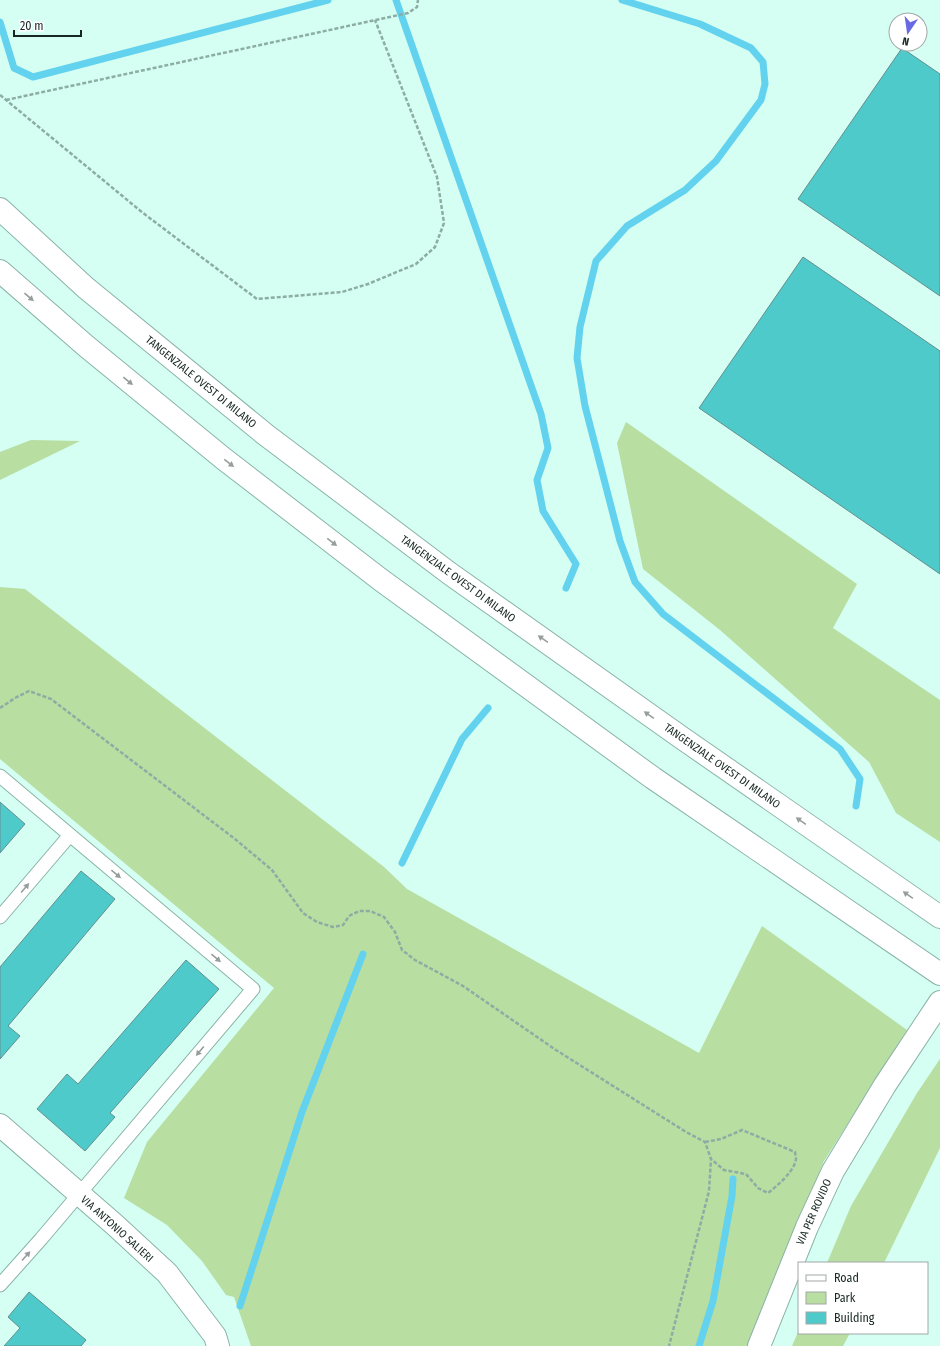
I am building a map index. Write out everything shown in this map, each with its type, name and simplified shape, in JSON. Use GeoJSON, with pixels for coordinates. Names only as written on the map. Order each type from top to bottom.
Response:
{"type":"FeatureCollection","features":[{"type":"Feature","properties":{"kind":"main road","name":"TANGENZIALE OVEST DI MILANO"},"geometry":{"type":"LineString","coordinates":[[0,209],[86,288],[242,415],[449,573],[682,738],[940,917]]}},
{"type":"Feature","properties":{"kind":"main road"},"geometry":{"type":"LineString","coordinates":[[0,271],[86,346],[218,454],[381,580],[653,778],[940,974]]}},
{"type":"Feature","properties":{"kind":"main road","name":"VIA PER ROVIDO"},"geometry":{"type":"LineString","coordinates":[[759,1346],[807,1227],[833,1171],[885,1085],[940,1002]]}},
{"type":"Feature","properties":{"kind":"main road","name":"VIA ANTONIO SALIERI"},"geometry":{"type":"LineString","coordinates":[[0,1125],[167,1273],[214,1336],[218,1346]]}},
{"type":"Feature","properties":{"kind":"lane"},"geometry":{"type":"LineString","coordinates":[[0,776],[253,989],[120,1147],[78,1193],[41,1239],[0,1285]]}},
{"type":"Feature","properties":{"kind":"lane"},"geometry":{"type":"LineString","coordinates":[[0,917],[70,835]]}},
{"type":"Feature","properties":{"kind":"path"},"geometry":{"type":"LineString","coordinates":[[5,100],[392,17],[408,13],[417,7],[418,0]]}},
{"type":"Feature","properties":{"kind":"path"},"geometry":{"type":"LineString","coordinates":[[0,95],[143,213],[256,299],[342,292],[368,284],[416,264],[435,247],[444,223],[437,177],[375,20]]}},
{"type":"Feature","properties":{"kind":"path"},"geometry":{"type":"LineString","coordinates":[[0,708],[15,698],[30,691],[51,699],[186,801],[272,870],[303,913],[317,922],[333,927],[343,925],[349,916],[359,910],[370,911],[384,917],[395,932],[402,950],[415,960],[463,986],[556,1050],[686,1132],[705,1142],[721,1139],[742,1130],[762,1140],[777,1144],[795,1152],[796,1160],[787,1175],[768,1193],[758,1188],[746,1174],[724,1170],[711,1159]]}},
{"type":"Feature","properties":{"kind":"path"},"geometry":{"type":"LineString","coordinates":[[669,1346],[709,1191],[711,1159],[705,1142]]}},
{"type":"Feature","properties":{"kind":"green space"},"geometry":{"type":"Polygon","coordinates":[[[626,422],[857,584],[833,628],[940,700],[940,842],[896,813],[869,762],[720,630],[643,569],[617,443],[626,422]]]}},
{"type":"Feature","properties":{"kind":"green space"},"geometry":{"type":"Polygon","coordinates":[[[31,440],[80,441],[0,480],[0,452],[31,440]]]}},
{"type":"Feature","properties":{"kind":"green space"},"geometry":{"type":"Polygon","coordinates":[[[0,587],[25,589],[384,867],[407,889],[699,1053],[762,926],[907,1030],[824,1161],[750,1346],[251,1346],[234,1297],[226,1295],[202,1261],[167,1225],[124,1198],[147,1142],[274,988],[0,759],[0,587]]]}},
{"type":"Feature","properties":{"kind":"green space"},"geometry":{"type":"Polygon","coordinates":[[[940,1059],[940,1148],[884,1262],[827,1262],[851,1206],[917,1093],[940,1059]]]}},
{"type":"Feature","properties":{"kind":"green space"},"geometry":{"type":"Polygon","coordinates":[[[798,1332],[798,1334],[849,1334],[843,1346],[792,1346],[798,1332]]]}},
{"type":"Feature","properties":{"kind":"building"},"geometry":{"type":"Polygon","coordinates":[[[899,52],[908,52],[940,74],[940,296],[798,199],[899,52]]]}},
{"type":"Feature","properties":{"kind":"building"},"geometry":{"type":"Polygon","coordinates":[[[803,257],[940,351],[940,574],[699,408],[803,257]]]}},
{"type":"Feature","properties":{"kind":"building"},"geometry":{"type":"Polygon","coordinates":[[[0,802],[25,824],[0,853],[0,802]]]}},
{"type":"Feature","properties":{"kind":"building"},"geometry":{"type":"Polygon","coordinates":[[[81,871],[115,899],[8,1026],[20,1036],[0,1059],[0,967],[81,871]]]}},
{"type":"Feature","properties":{"kind":"building"},"geometry":{"type":"Polygon","coordinates":[[[186,960],[219,989],[110,1113],[115,1117],[85,1151],[37,1109],[67,1074],[78,1084],[186,960]]]}},
{"type":"Feature","properties":{"kind":"building"},"geometry":{"type":"Polygon","coordinates":[[[29,1292],[86,1340],[81,1346],[4,1346],[20,1328],[8,1317],[29,1292]]]}},
{"type":"Feature","properties":{"kind":"waterway"},"geometry":{"type":"LineString","coordinates":[[0,22],[14,68],[33,77],[328,0]]}},
{"type":"Feature","properties":{"kind":"waterway"},"geometry":{"type":"LineString","coordinates":[[396,0],[541,414],[548,448],[537,480],[543,511],[576,564],[566,588]]}},
{"type":"Feature","properties":{"kind":"waterway"},"geometry":{"type":"LineString","coordinates":[[622,0],[700,24],[751,48],[763,62],[765,84],[761,100],[716,161],[685,190],[627,226],[596,261],[580,327],[577,358],[585,406],[620,541],[635,582],[663,614],[840,749],[860,779],[856,806]]}},
{"type":"Feature","properties":{"kind":"waterway"},"geometry":{"type":"LineString","coordinates":[[402,863],[462,739],[488,708]]}},
{"type":"Feature","properties":{"kind":"waterway"},"geometry":{"type":"LineString","coordinates":[[240,1306],[302,1112],[363,954]]}},
{"type":"Feature","properties":{"kind":"waterway"},"geometry":{"type":"LineString","coordinates":[[699,1346],[713,1301],[732,1196],[733,1179]]}}]}
